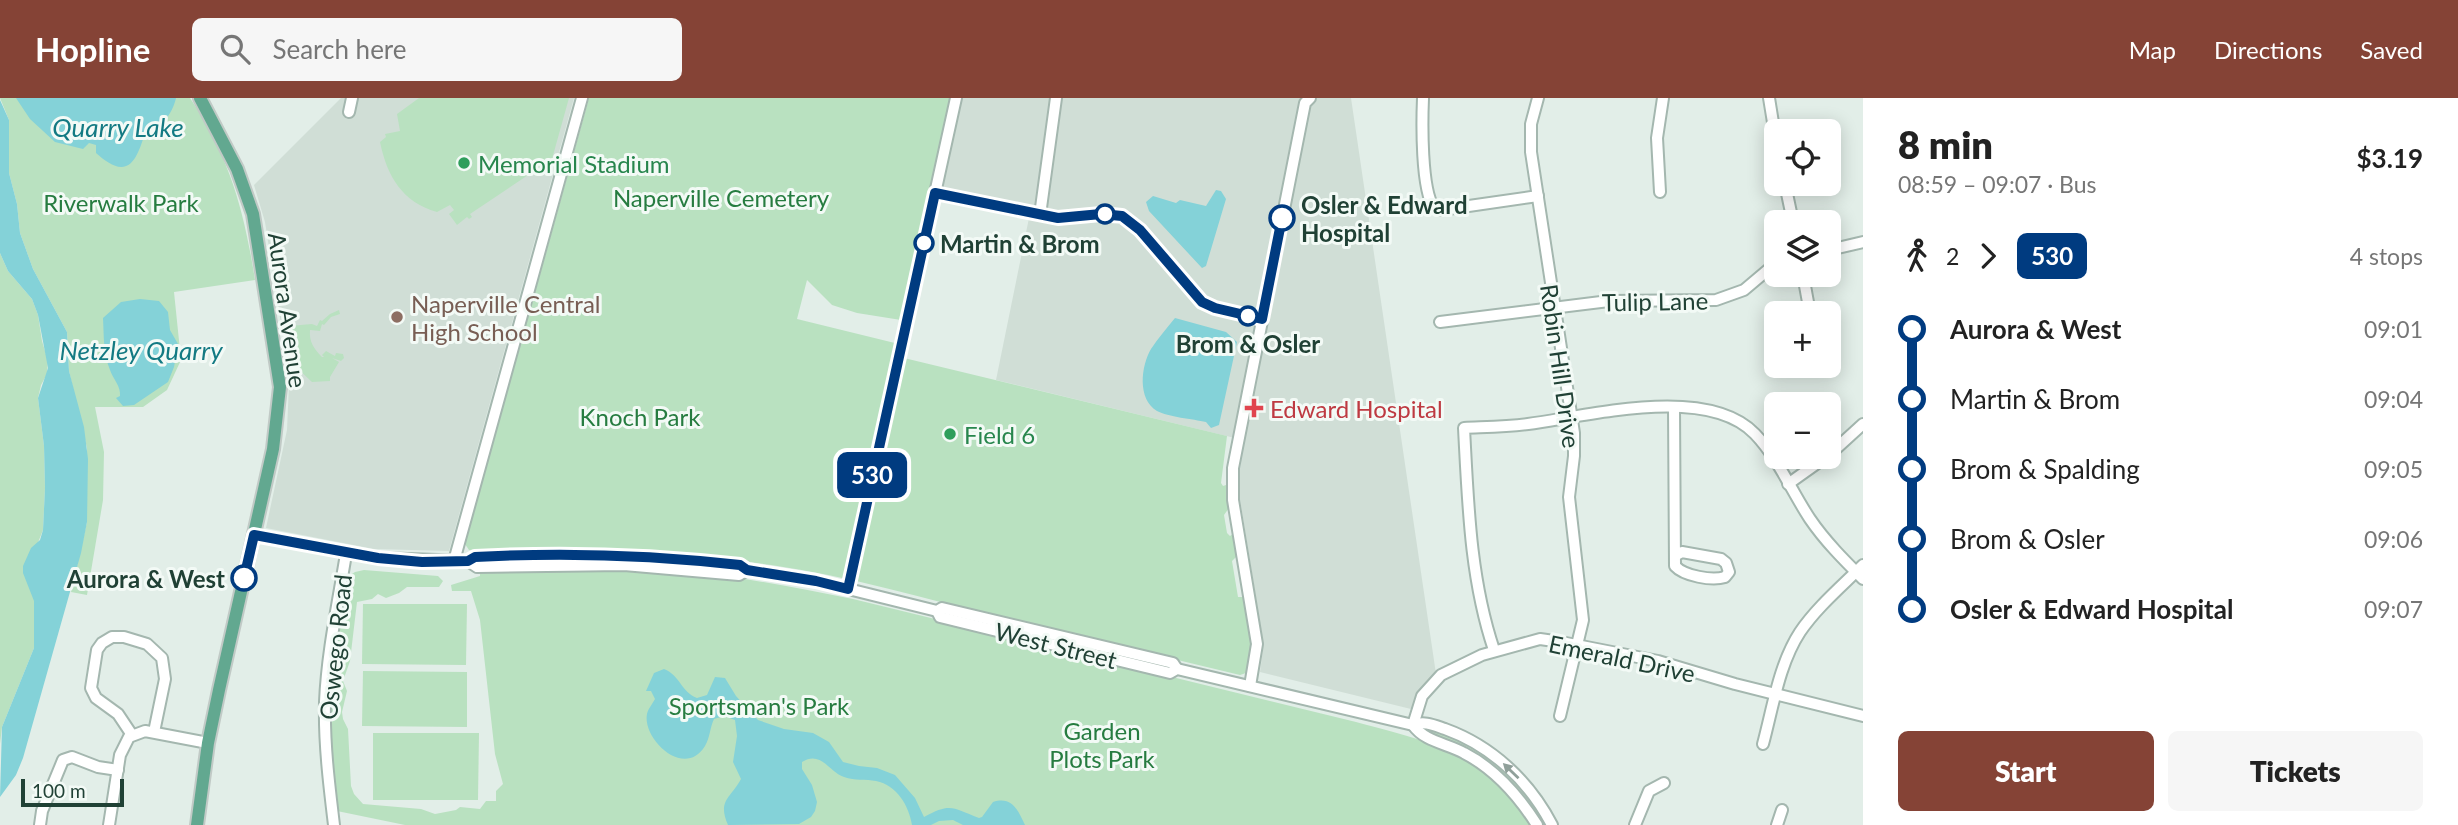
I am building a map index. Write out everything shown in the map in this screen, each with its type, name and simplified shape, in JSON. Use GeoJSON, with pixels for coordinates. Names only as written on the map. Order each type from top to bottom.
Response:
{"type":"FeatureCollection","features":[{"type":"Feature","properties":{"kind":"main road","name":"Aurora Avenue"},"geometry":{"type":"LineString","coordinates":[[197,825],[208,743],[276,430],[280,387],[259,240],[248,196],[200,98]]}},
{"type":"Feature","properties":{"kind":"street"},"geometry":{"type":"LineString","coordinates":[[349,112],[352,98]]}},
{"type":"Feature","properties":{"kind":"street"},"geometry":{"type":"LineString","coordinates":[[454,561],[582,98]]}},
{"type":"Feature","properties":{"kind":"street"},"geometry":{"type":"LineString","coordinates":[[848,589],[956,98]]}},
{"type":"Feature","properties":{"kind":"street"},"geometry":{"type":"LineString","coordinates":[[1040,215],[1056,98]]}},
{"type":"Feature","properties":{"kind":"street"},"geometry":{"type":"LineString","coordinates":[[1250,686],[1257,644],[1233,500],[1233,468],[1305,103],[1310,98]]}},
{"type":"Feature","properties":{"kind":"street"},"geometry":{"type":"LineString","coordinates":[[1423,98],[1422,139],[1429,196],[1434,208],[1441,210],[1538,196]]}},
{"type":"Feature","properties":{"kind":"street","name":"Robin Hill Drive"},"geometry":{"type":"LineString","coordinates":[[1538,98],[1530,134],[1575,446],[1569,505],[1583,620],[1560,716]]}},
{"type":"Feature","properties":{"kind":"street"},"geometry":{"type":"LineString","coordinates":[[1660,192],[1657,138],[1664,98]]}},
{"type":"Feature","properties":{"kind":"street"},"geometry":{"type":"LineString","coordinates":[[1769,98],[1772,119]]}},
{"type":"Feature","properties":{"kind":"street"},"geometry":{"type":"LineString","coordinates":[[935,193],[1040,215],[1068,218],[1101,214],[1122,216],[1140,230],[1202,302],[1215,308],[1262,319]]}},
{"type":"Feature","properties":{"kind":"street"},"geometry":{"type":"LineString","coordinates":[[1841,247],[1863,242]]}},
{"type":"Feature","properties":{"kind":"street","name":"Tulip Lane"},"geometry":{"type":"LineString","coordinates":[[1440,322],[1553,307],[1635,300],[1716,300],[1744,290],[1764,273]]}},
{"type":"Feature","properties":{"kind":"street"},"geometry":{"type":"LineString","coordinates":[[1674,408],[1675,566],[1680,571],[1719,579],[1729,572],[1726,563],[1721,559],[1682,552],[1675,556]]}},
{"type":"Feature","properties":{"kind":"street"},"geometry":{"type":"LineString","coordinates":[[1494,650],[1476,578],[1464,428],[1509,426],[1620,410],[1674,408],[1714,411],[1740,422],[1763,444],[1815,527],[1861,572],[1824,603],[1800,632],[1789,652],[1763,744]]}},
{"type":"Feature","properties":{"kind":"street"},"geometry":{"type":"LineString","coordinates":[[1841,444],[1863,424]]}},
{"type":"Feature","properties":{"kind":"street"},"geometry":{"type":"LineString","coordinates":[[1788,484],[1809,469]]}},
{"type":"Feature","properties":{"kind":"street","name":"West Street"},"geometry":{"type":"LineString","coordinates":[[254,535],[346,554],[404,561],[468,561],[477,566],[624,565],[739,575],[747,570],[816,581],[937,611],[942,608],[1173,663],[1177,669],[1413,725],[1424,722],[1454,732],[1491,753],[1524,783],[1552,825]]}},
{"type":"Feature","properties":{"kind":"street","name":"Oswego Road"},"geometry":{"type":"LineString","coordinates":[[334,825],[326,749],[325,705],[346,554]]}},
{"type":"Feature","properties":{"kind":"street"},"geometry":{"type":"LineString","coordinates":[[132,735],[118,714],[96,698],[90,688],[97,650],[104,641],[119,636],[147,643],[158,652],[164,663],[165,679],[154,732]]}},
{"type":"Feature","properties":{"kind":"street","name":"Emerald Drive"},"geometry":{"type":"LineString","coordinates":[[1413,725],[1422,696],[1436,679],[1470,659],[1540,639],[1678,666],[1776,695],[1863,716]]}},
{"type":"Feature","properties":{"kind":"street","name":"West Street"},"geometry":{"type":"LineString","coordinates":[[1413,725],[1420,736],[1464,753],[1490,769],[1520,801],[1536,825]]}},
{"type":"Feature","properties":{"kind":"street"},"geometry":{"type":"LineString","coordinates":[[109,825],[122,748],[132,735],[145,731],[208,743]]}},
{"type":"Feature","properties":{"kind":"street"},"geometry":{"type":"LineString","coordinates":[[40,825],[42,811],[63,760],[72,757],[98,767],[118,770]]}},
{"type":"Feature","properties":{"kind":"street"},"geometry":{"type":"LineString","coordinates":[[1635,825],[1648,791],[1664,783]]}},
{"type":"Feature","properties":{"kind":"street"},"geometry":{"type":"LineString","coordinates":[[1777,825],[1782,810]]}},
{"type":"Feature","properties":{"kind":"shaded area","name":"Naperville Central High School"},"geometry":{"type":"Polygon","coordinates":[[[341,98],[574,98],[449,551],[374,549],[266,528],[287,430],[289,384],[265,222],[254,185],[341,98]]]}},
{"type":"Feature","properties":{"kind":"shaded area"},"geometry":{"type":"Polygon","coordinates":[[[962,98],[1051,98],[1037,212],[939,189],[962,98]]]}},
{"type":"Feature","properties":{"kind":"shaded area","name":"Edward Hospital"},"geometry":{"type":"Polygon","coordinates":[[[1056,98],[1351,98],[1436,674],[1425,684],[1411,709],[1260,672],[1262,635],[1238,487],[1243,440],[996,380],[1030,213],[1039,214],[1056,98]]]}},
{"type":"Feature","properties":{"kind":"green space","name":"Riverwalk Park"},"geometry":{"type":"Polygon","coordinates":[[[0,98],[190,98],[225,163],[240,207],[251,255],[255,280],[174,292],[181,360],[167,390],[143,407],[95,407],[104,452],[103,500],[87,595],[71,592],[87,522],[87,448],[69,371],[67,332],[33,269],[20,233],[17,204],[9,173],[9,120],[0,98]]]}},
{"type":"Feature","properties":{"kind":"green space","name":"Memorial Stadium"},"geometry":{"type":"Polygon","coordinates":[[[419,98],[569,98],[552,159],[457,225],[449,214],[454,210],[450,205],[437,212],[414,202],[405,194],[392,176],[383,154],[380,142],[386,137],[385,134],[400,131],[397,114],[419,98]]]}},
{"type":"Feature","properties":{"kind":"green space","name":"Knoch Park"},"geometry":{"type":"Polygon","coordinates":[[[589,98],[950,98],[901,320],[857,313],[832,305],[807,280],[797,319],[907,346],[904,358],[1227,436],[1221,483],[1226,485],[1229,508],[1224,515],[1227,533],[1230,536],[1233,534],[1237,556],[1232,561],[1238,597],[1244,597],[1251,644],[1246,673],[1240,675],[858,582],[771,565],[662,554],[590,551],[480,553],[469,550],[465,544],[589,98]]]}},
{"type":"Feature","properties":{"kind":"green space"},"geometry":{"type":"Polygon","coordinates":[[[0,253],[8,271],[32,299],[48,361],[47,374],[38,398],[44,446],[45,488],[43,530],[37,545],[32,548],[34,648],[2,727],[0,744],[0,253]]]}},
{"type":"Feature","properties":{"kind":"green space"},"geometry":{"type":"Polygon","coordinates":[[[339,310],[340,314],[322,324],[320,331],[310,330],[310,338],[322,357],[326,351],[335,356],[336,353],[343,354],[344,358],[341,361],[332,358],[339,362],[330,381],[312,382],[296,367],[289,326],[317,326],[320,320],[339,310]]]}},
{"type":"Feature","properties":{"kind":"green space"},"geometry":{"type":"Polygon","coordinates":[[[364,570],[438,576],[443,581],[439,587],[407,587],[386,598],[378,594],[372,599],[357,602],[350,661],[343,681],[347,691],[342,712],[348,729],[351,786],[363,804],[421,809],[435,814],[460,807],[480,809],[486,801],[496,801],[496,791],[503,784],[495,754],[480,620],[471,591],[452,591],[451,585],[480,576],[480,570],[617,570],[718,576],[853,599],[1411,737],[1456,754],[1475,766],[1513,800],[1531,825],[405,825],[337,811],[331,722],[337,635],[349,576],[364,570]]]}},
{"type":"Feature","properties":{"kind":"green space"},"geometry":{"type":"Polygon","coordinates":[[[363,604],[467,604],[466,665],[362,664],[363,604]]]}},
{"type":"Feature","properties":{"kind":"green space"},"geometry":{"type":"Polygon","coordinates":[[[363,671],[467,672],[467,727],[362,726],[363,671]]]}},
{"type":"Feature","properties":{"kind":"green space"},"geometry":{"type":"Polygon","coordinates":[[[1420,725],[1462,742],[1494,762],[1521,788],[1547,825],[1541,825],[1522,796],[1425,732],[1420,725]]]}},
{"type":"Feature","properties":{"kind":"green space"},"geometry":{"type":"Polygon","coordinates":[[[373,733],[479,733],[478,800],[373,800],[373,733]]]}},
{"type":"Feature","properties":{"kind":"water","name":"Quarry Lake"},"geometry":{"type":"Polygon","coordinates":[[[16,98],[176,98],[165,120],[145,134],[135,158],[125,167],[119,167],[96,153],[96,145],[89,143],[83,149],[55,142],[30,119],[16,98]]]}},
{"type":"Feature","properties":{"kind":"water"},"geometry":{"type":"Polygon","coordinates":[[[0,100],[9,120],[9,173],[17,204],[20,233],[33,269],[67,332],[69,371],[84,427],[88,459],[87,522],[81,553],[23,758],[16,775],[0,797],[2,727],[34,648],[34,601],[23,566],[31,548],[40,540],[43,530],[44,446],[38,398],[48,368],[38,315],[32,299],[8,271],[0,253],[0,100]]]}},
{"type":"Feature","properties":{"kind":"water"},"geometry":{"type":"Polygon","coordinates":[[[1216,190],[1221,191],[1226,199],[1206,266],[1202,268],[1149,211],[1146,202],[1153,196],[1176,203],[1180,200],[1206,206],[1216,190]]]}},
{"type":"Feature","properties":{"kind":"water","name":"Netzley Quarry"},"geometry":{"type":"Polygon","coordinates":[[[140,299],[159,301],[168,312],[170,330],[178,344],[168,382],[134,405],[123,406],[116,398],[120,396],[119,389],[106,357],[103,318],[121,302],[140,299]]]}},
{"type":"Feature","properties":{"kind":"water"},"geometry":{"type":"Polygon","coordinates":[[[1175,318],[1226,332],[1237,342],[1219,425],[1211,428],[1206,422],[1157,411],[1146,399],[1143,382],[1145,364],[1151,349],[1175,318]]]}},
{"type":"Feature","properties":{"kind":"water"},"geometry":{"type":"Polygon","coordinates":[[[664,669],[697,698],[707,695],[715,677],[725,678],[736,696],[758,720],[784,729],[813,733],[829,742],[843,762],[877,768],[895,775],[915,798],[924,817],[940,809],[952,808],[979,818],[993,802],[1005,801],[1014,806],[1025,825],[963,825],[953,820],[939,821],[931,825],[912,825],[901,797],[890,787],[876,781],[844,777],[820,760],[809,759],[802,762],[802,769],[812,785],[817,802],[811,817],[799,824],[728,825],[725,804],[741,779],[733,762],[737,736],[735,720],[724,716],[714,719],[707,743],[696,755],[686,759],[666,752],[651,734],[647,724],[648,712],[655,699],[651,691],[646,691],[654,673],[664,669]]]}},
{"type":"Feature","properties":{"kind":"bus line","name":"530"},"geometry":{"type":"LineString","coordinates":[[244,578],[254,535],[346,554],[404,561],[468,561],[475,557],[551,555],[672,558],[740,565],[747,570],[848,589],[935,193],[1058,218],[1101,214],[1122,216],[1140,230],[1202,302],[1215,308],[1262,319],[1282,218]]}},
{"type":"Feature","properties":{"kind":"place","name":"Memorial Stadium"},"geometry":{"type":"Point","coordinates":[464,163]}},
{"type":"Feature","properties":{"kind":"place","name":"Osler & Edward Hospital"},"geometry":{"type":"Point","coordinates":[1282,218]}},
{"type":"Feature","properties":{"kind":"place","name":"Martin & Brom"},"geometry":{"type":"Point","coordinates":[924,243]}},
{"type":"Feature","properties":{"kind":"place","name":"Brom & Osler"},"geometry":{"type":"Point","coordinates":[1248,316]}},
{"type":"Feature","properties":{"kind":"place","name":"Naperville Central High School"},"geometry":{"type":"Point","coordinates":[397,317]}},
{"type":"Feature","properties":{"kind":"place","name":"Edward Hospital"},"geometry":{"type":"Point","coordinates":[1254,408]}},
{"type":"Feature","properties":{"kind":"place","name":"Field 6"},"geometry":{"type":"Point","coordinates":[950,434]}},
{"type":"Feature","properties":{"kind":"place","name":"Aurora & West"},"geometry":{"type":"Point","coordinates":[244,578]}},
{"type":"Feature","properties":{"kind":"park label","name":"Naperville Cemetery"},"geometry":{"type":"Point","coordinates":[721,197]}},
{"type":"Feature","properties":{"kind":"park label","name":"Sportsman's Park"},"geometry":{"type":"Point","coordinates":[759,705]}},
{"type":"Feature","properties":{"kind":"park label","name":"Garden Plots Park"},"geometry":{"type":"Point","coordinates":[1102,744]}}]}
